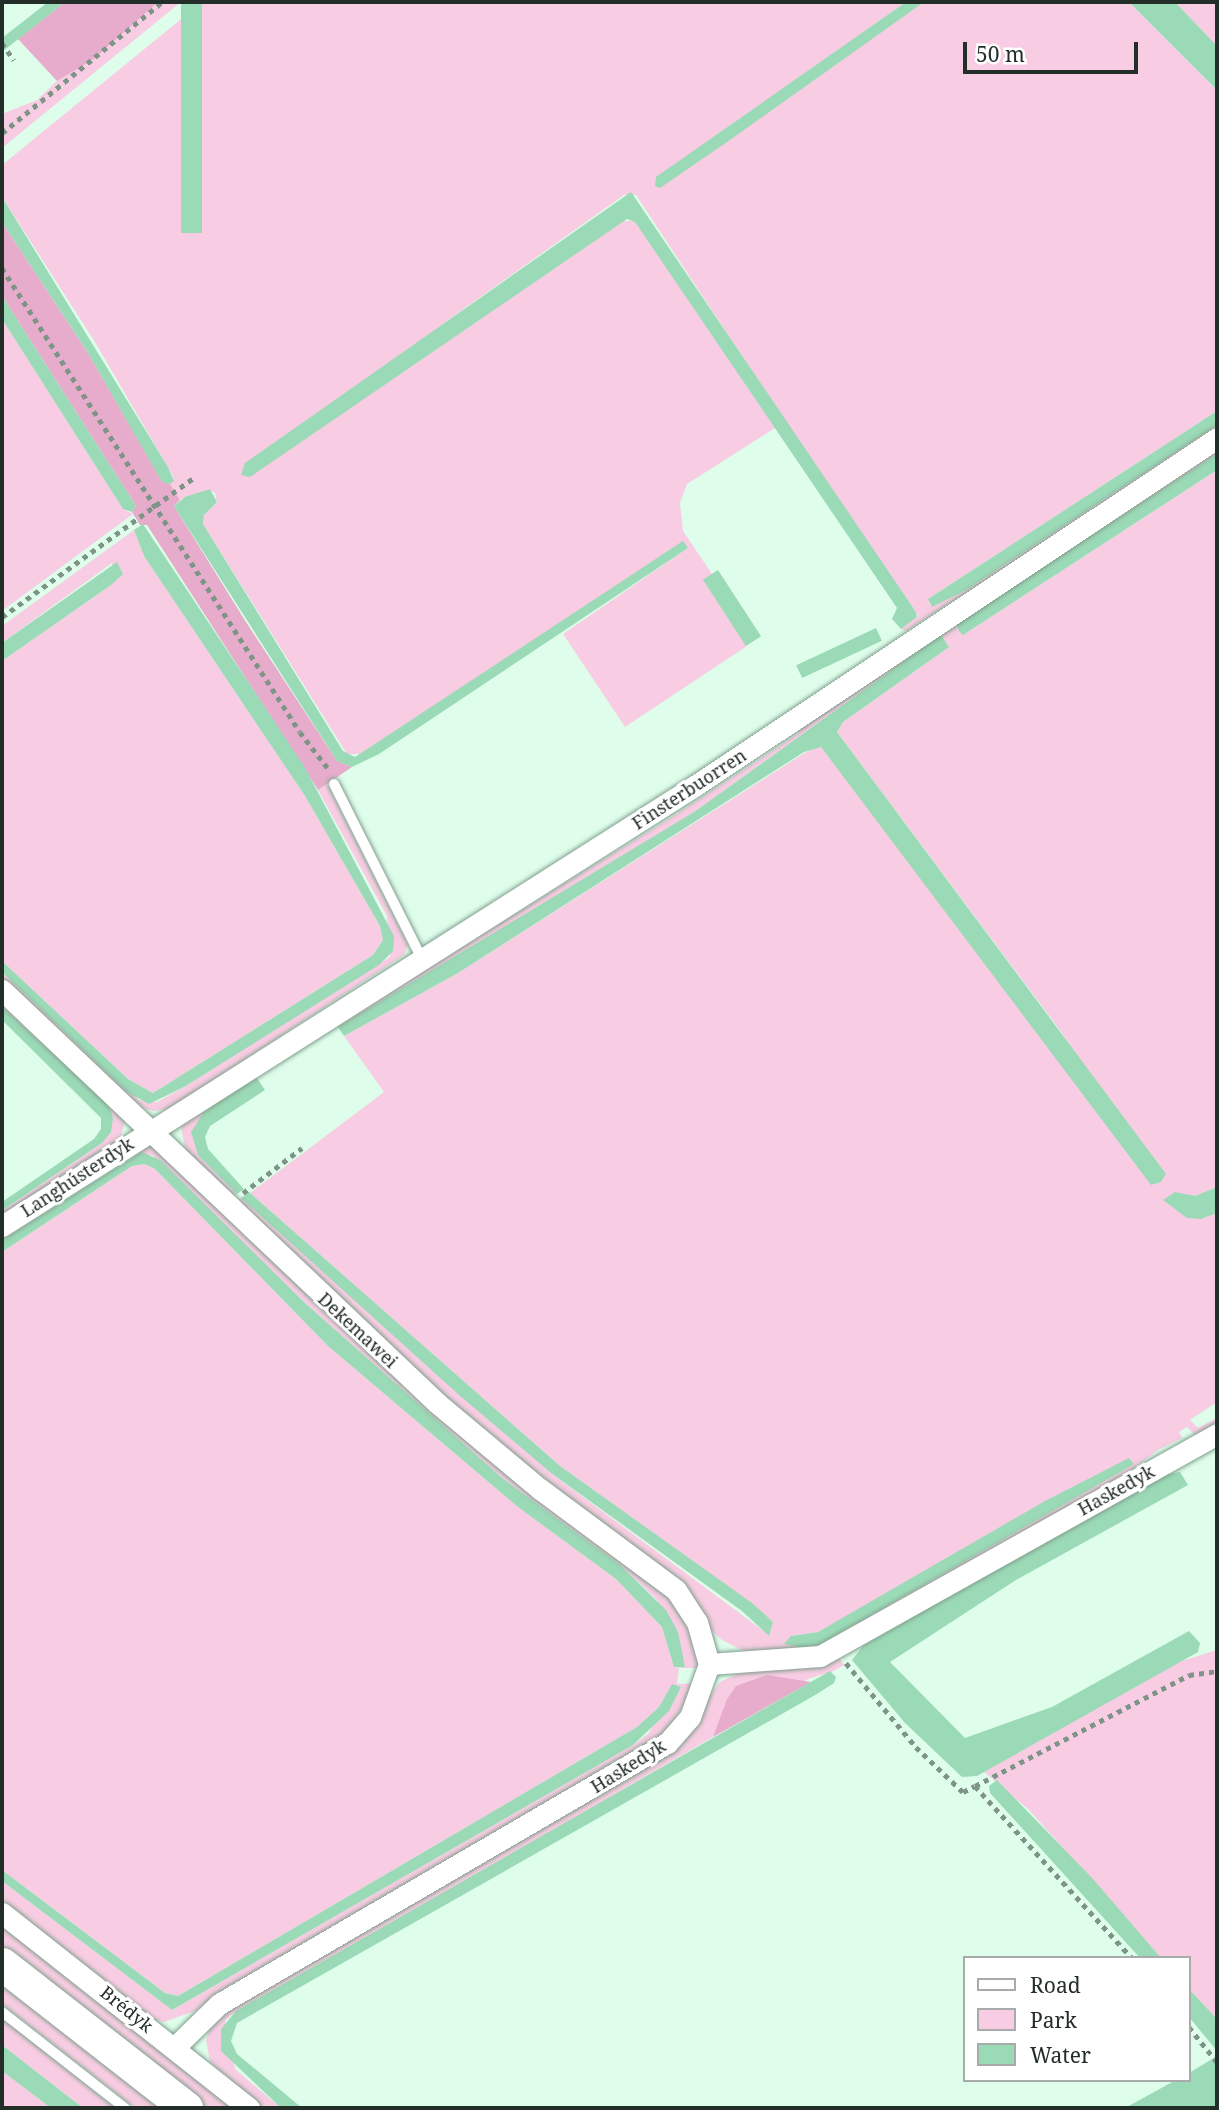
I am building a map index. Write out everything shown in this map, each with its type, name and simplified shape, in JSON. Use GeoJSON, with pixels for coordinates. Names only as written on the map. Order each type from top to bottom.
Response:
{"type":"FeatureCollection","features":[{"type":"Feature","properties":{"kind":"main road"},"geometry":{"type":"LineString","coordinates":[[2,1964],[186,2108]]}},
{"type":"Feature","properties":{"kind":"street","name":"Finsterbuorren"},"geometry":{"type":"LineString","coordinates":[[152,1128],[696,785],[1217,438]]}},
{"type":"Feature","properties":{"kind":"street","name":"Dekemawei"},"geometry":{"type":"LineString","coordinates":[[2,990],[152,1128],[295,1271],[436,1402],[540,1489],[676,1590],[697,1622],[709,1664]]}},
{"type":"Feature","properties":{"kind":"street","name":"Langhústerdyk"},"geometry":{"type":"LineString","coordinates":[[2,1226],[152,1128]]}},
{"type":"Feature","properties":{"kind":"street","name":"Haskedyk"},"geometry":{"type":"LineString","coordinates":[[174,2047],[219,2004],[667,1743],[690,1717],[709,1664],[804,1661],[835,1649],[1217,1434]]}},
{"type":"Feature","properties":{"kind":"street","name":"Brédyk"},"geometry":{"type":"LineString","coordinates":[[2,1913],[249,2108]]}},
{"type":"Feature","properties":{"kind":"lane"},"geometry":{"type":"LineString","coordinates":[[334,784],[421,957]]}},
{"type":"Feature","properties":{"kind":"lane"},"geometry":{"type":"LineString","coordinates":[[2,2011],[125,2108]]}},
{"type":"Feature","properties":{"kind":"path"},"geometry":{"type":"LineString","coordinates":[[2,133],[162,2]]}},
{"type":"Feature","properties":{"kind":"path"},"geometry":{"type":"LineString","coordinates":[[2,43],[12,57]]}},
{"type":"Feature","properties":{"kind":"path"},"geometry":{"type":"LineString","coordinates":[[2,268],[157,504],[300,732],[333,776],[334,784]]}},
{"type":"Feature","properties":{"kind":"path"},"geometry":{"type":"LineString","coordinates":[[2,617],[193,478]]}},
{"type":"Feature","properties":{"kind":"path"},"geometry":{"type":"LineString","coordinates":[[239,1196],[302,1148]]}},
{"type":"Feature","properties":{"kind":"path"},"geometry":{"type":"LineString","coordinates":[[835,1649],[916,1747],[963,1792],[1189,1675],[1217,1671]]}},
{"type":"Feature","properties":{"kind":"path"},"geometry":{"type":"LineString","coordinates":[[975,1786],[1130,1956]]}},
{"type":"Feature","properties":{"kind":"path"},"geometry":{"type":"LineString","coordinates":[[1191,2029],[1216,2060]]}},
{"type":"Feature","properties":{"kind":"green space"},"geometry":{"type":"Polygon","coordinates":[[[158,2],[181,2],[2,148],[2,114],[37,100],[57,81],[94,59],[158,2]]]}},
{"type":"Feature","properties":{"kind":"green space"},"geometry":{"type":"Polygon","coordinates":[[[202,2],[906,2],[657,177],[658,188],[924,2],[1129,2],[1217,90],[1217,411],[928,599],[931,606],[966,590],[1217,425],[1217,432],[906,631],[901,629],[918,616],[912,606],[840,505],[636,195],[624,195],[437,328],[620,221],[635,221],[775,428],[687,484],[680,503],[683,531],[712,574],[704,581],[747,646],[625,727],[563,634],[688,548],[683,542],[363,754],[347,754],[203,524],[204,515],[217,502],[215,493],[210,490],[180,500],[170,484],[173,476],[95,342],[2,197],[2,165],[202,2]]]}},
{"type":"Feature","properties":{"kind":"green space"},"geometry":{"type":"Polygon","coordinates":[[[1175,2],[1217,2],[1217,46],[1175,2]]]}},
{"type":"Feature","properties":{"kind":"green space"},"geometry":{"type":"Polygon","coordinates":[[[2,319],[123,509],[133,514],[2,611],[2,319]]]}},
{"type":"Feature","properties":{"kind":"green space"},"geometry":{"type":"Polygon","coordinates":[[[1217,443],[1217,454],[963,635],[1217,470],[1217,1187],[1195,1196],[1182,1195],[1201,1219],[1217,1213],[1217,1402],[1190,1420],[1198,1428],[1217,1418],[1217,1427],[1197,1437],[1187,1427],[1179,1432],[1182,1438],[1158,1450],[1103,1491],[805,1654],[750,1654],[722,1640],[509,1456],[236,1202],[241,1198],[267,1218],[551,1473],[769,1635],[773,1622],[752,1604],[560,1466],[250,1193],[384,1092],[344,1036],[458,973],[814,747],[821,747],[832,760],[1155,1186],[1062,1033],[837,732],[843,722],[949,647],[941,635],[694,812],[467,953],[338,1027],[333,1021],[420,973],[672,817],[799,733],[796,727],[1217,443]],[[1129,1459],[818,1632],[791,1636],[821,1644],[1133,1464],[1129,1459]]]}},
{"type":"Feature","properties":{"kind":"green space"},"geometry":{"type":"Polygon","coordinates":[[[134,530],[144,556],[305,796],[380,926],[383,940],[373,955],[153,1093],[128,1079],[2,961],[2,661],[111,585],[112,563],[2,643],[2,626],[134,530]]]}},
{"type":"Feature","properties":{"kind":"green space"},"geometry":{"type":"Polygon","coordinates":[[[327,784],[408,945],[404,955],[169,1109],[153,1111],[137,1106],[2,983],[2,972],[139,1100],[157,1102],[184,1087],[390,957],[387,916],[318,790],[327,784]]]}},
{"type":"Feature","properties":{"kind":"green space"},"geometry":{"type":"Polygon","coordinates":[[[2,997],[125,1121],[119,1142],[9,1215],[2,1213],[2,1206],[5,1209],[102,1143],[109,1106],[2,1007],[2,997]]]}},
{"type":"Feature","properties":{"kind":"green space"},"geometry":{"type":"Polygon","coordinates":[[[256,1077],[204,1112],[198,1155],[237,1194],[232,1198],[185,1148],[181,1127],[185,1117],[256,1077]]]}},
{"type":"Feature","properties":{"kind":"green space"},"geometry":{"type":"Polygon","coordinates":[[[153,1144],[649,1576],[681,1608],[698,1651],[699,1668],[679,1668],[657,1600],[620,1565],[502,1478],[305,1303],[152,1155],[130,1156],[2,1240],[2,1233],[136,1145],[153,1144]]]}},
{"type":"Feature","properties":{"kind":"green space"},"geometry":{"type":"Polygon","coordinates":[[[145,1164],[155,1169],[328,1346],[518,1507],[616,1579],[662,1627],[674,1667],[679,1668],[677,1684],[697,1683],[664,1737],[195,2011],[164,2022],[153,2019],[2,1904],[2,1881],[172,2010],[633,1745],[649,1733],[672,1684],[659,1707],[637,1727],[178,1996],[165,1993],[2,1870],[2,1252],[132,1166],[145,1164]]]}},
{"type":"Feature","properties":{"kind":"green space"},"geometry":{"type":"Polygon","coordinates":[[[1217,1650],[1217,2019],[1191,1991],[1191,1956],[1159,1956],[1029,1810],[984,1772],[1175,1663],[1217,1650]]]}},
{"type":"Feature","properties":{"kind":"green space"},"geometry":{"type":"Polygon","coordinates":[[[837,1655],[844,1665],[834,1671],[808,1679],[716,1730],[713,1737],[236,2011],[225,2021],[235,2069],[281,2108],[262,2108],[210,2062],[206,2040],[213,2019],[669,1751],[720,1682],[746,1670],[837,1655]]]}},
{"type":"Feature","properties":{"kind":"green space"},"geometry":{"type":"Polygon","coordinates":[[[2,1923],[236,2108],[205,2108],[2,1948],[2,1923]]]}},
{"type":"Feature","properties":{"kind":"green space"},"geometry":{"type":"Polygon","coordinates":[[[2,1979],[166,2108],[135,2108],[2,2004],[2,1979]]]}},
{"type":"Feature","properties":{"kind":"green space"},"geometry":{"type":"Polygon","coordinates":[[[2,2019],[115,2108],[83,2108],[2,2045],[2,2019]]]}},
{"type":"Feature","properties":{"kind":"green space"},"geometry":{"type":"Polygon","coordinates":[[[2,2071],[39,2099],[51,2108],[2,2108],[2,2071]]]}},
{"type":"Feature","properties":{"kind":"shaded area"},"geometry":{"type":"Polygon","coordinates":[[[65,2],[158,2],[94,59],[57,81],[18,39],[65,2]]]}},
{"type":"Feature","properties":{"kind":"shaded area"},"geometry":{"type":"Polygon","coordinates":[[[2,222],[88,353],[162,481],[170,484],[180,500],[174,506],[246,622],[337,761],[352,767],[318,790],[147,525],[140,525],[132,512],[136,506],[2,296],[2,222]]]}},
{"type":"Feature","properties":{"kind":"shaded area"},"geometry":{"type":"Polygon","coordinates":[[[767,1675],[811,1682],[713,1737],[727,1699],[736,1686],[767,1675]]]}},
{"type":"Feature","properties":{"kind":"water"},"geometry":{"type":"Polygon","coordinates":[[[48,2],[65,2],[2,52],[2,38],[48,2]]]}},
{"type":"Feature","properties":{"kind":"water"},"geometry":{"type":"Polygon","coordinates":[[[181,2],[202,2],[202,233],[181,233],[181,2]]]}},
{"type":"Feature","properties":{"kind":"water"},"geometry":{"type":"Polygon","coordinates":[[[906,2],[924,2],[660,188],[655,186],[656,177],[906,2]]]}},
{"type":"Feature","properties":{"kind":"water"},"geometry":{"type":"Polygon","coordinates":[[[1129,2],[1175,2],[1217,46],[1217,90],[1129,2]]]}},
{"type":"Feature","properties":{"kind":"water"},"geometry":{"type":"Polygon","coordinates":[[[631,192],[916,612],[917,617],[901,629],[892,619],[897,608],[635,222],[627,219],[250,477],[241,475],[245,463],[631,192]]]}},
{"type":"Feature","properties":{"kind":"water"},"geometry":{"type":"Polygon","coordinates":[[[2,197],[168,467],[174,481],[170,484],[162,482],[88,353],[2,222],[2,197]]]}},
{"type":"Feature","properties":{"kind":"water"},"geometry":{"type":"Polygon","coordinates":[[[2,296],[136,506],[132,512],[123,509],[2,319],[2,296]]]}},
{"type":"Feature","properties":{"kind":"water"},"geometry":{"type":"Polygon","coordinates":[[[1217,411],[1217,425],[966,590],[932,607],[928,599],[1217,411]]]}},
{"type":"Feature","properties":{"kind":"water"},"geometry":{"type":"Polygon","coordinates":[[[1217,454],[1217,470],[963,635],[959,631],[956,623],[1217,454]]]}},
{"type":"Feature","properties":{"kind":"water"},"geometry":{"type":"Polygon","coordinates":[[[210,489],[217,502],[204,515],[203,524],[343,751],[355,757],[683,541],[688,548],[379,754],[352,767],[337,761],[174,506],[185,497],[210,489]]]}},
{"type":"Feature","properties":{"kind":"water"},"geometry":{"type":"Polygon","coordinates":[[[143,524],[304,766],[394,936],[393,951],[379,965],[184,1087],[149,1104],[127,1092],[2,972],[2,961],[128,1079],[153,1093],[373,955],[383,940],[380,926],[305,796],[144,556],[134,530],[143,524]]]}},
{"type":"Feature","properties":{"kind":"water"},"geometry":{"type":"Polygon","coordinates":[[[117,562],[123,574],[111,585],[2,661],[2,643],[117,562]]]}},
{"type":"Feature","properties":{"kind":"water"},"geometry":{"type":"Polygon","coordinates":[[[718,570],[761,636],[746,646],[703,580],[718,570]]]}},
{"type":"Feature","properties":{"kind":"water"},"geometry":{"type":"Polygon","coordinates":[[[876,628],[882,641],[802,678],[796,665],[876,628]]]}},
{"type":"Feature","properties":{"kind":"water"},"geometry":{"type":"Polygon","coordinates":[[[941,635],[949,647],[843,722],[837,732],[1166,1174],[1161,1182],[1151,1185],[821,747],[804,752],[458,973],[344,1036],[338,1027],[694,812],[941,635]]]}},
{"type":"Feature","properties":{"kind":"water"},"geometry":{"type":"Polygon","coordinates":[[[2,1007],[109,1106],[113,1118],[111,1132],[102,1143],[4,1209],[2,1202],[94,1139],[101,1129],[101,1118],[2,1020],[2,1007]]]}},
{"type":"Feature","properties":{"kind":"water"},"geometry":{"type":"Polygon","coordinates":[[[256,1077],[265,1090],[210,1126],[205,1137],[208,1149],[244,1189],[237,1194],[198,1155],[191,1132],[204,1112],[256,1077]]]}},
{"type":"Feature","properties":{"kind":"water"},"geometry":{"type":"Polygon","coordinates":[[[142,1152],[160,1160],[305,1303],[502,1478],[620,1565],[666,1610],[678,1632],[685,1667],[674,1667],[662,1627],[616,1579],[518,1507],[328,1346],[155,1169],[145,1164],[132,1166],[2,1252],[2,1240],[142,1152]]]}},
{"type":"Feature","properties":{"kind":"water"},"geometry":{"type":"Polygon","coordinates":[[[1217,1187],[1217,1213],[1201,1219],[1187,1218],[1163,1200],[1175,1192],[1195,1196],[1217,1187]]]}},
{"type":"Feature","properties":{"kind":"water"},"geometry":{"type":"Polygon","coordinates":[[[249,1192],[560,1466],[752,1603],[773,1622],[769,1636],[742,1611],[551,1473],[459,1395],[241,1198],[249,1192]]]}},
{"type":"Feature","properties":{"kind":"water"},"geometry":{"type":"Polygon","coordinates":[[[1129,1458],[1134,1464],[821,1644],[805,1648],[784,1644],[791,1636],[818,1632],[1045,1501],[1129,1458]]]}},
{"type":"Feature","properties":{"kind":"water"},"geometry":{"type":"Polygon","coordinates":[[[1180,1472],[1188,1485],[1016,1580],[890,1662],[965,1738],[1052,1707],[1189,1631],[1200,1643],[1198,1652],[977,1776],[962,1777],[905,1723],[852,1660],[863,1646],[961,1589],[1168,1474],[1180,1472]]]}},
{"type":"Feature","properties":{"kind":"water"},"geometry":{"type":"Polygon","coordinates":[[[830,1671],[836,1677],[834,1683],[817,1694],[237,2023],[231,2041],[237,2054],[302,2108],[281,2108],[221,2051],[221,2029],[236,2011],[830,1671]]]}},
{"type":"Feature","properties":{"kind":"water"},"geometry":{"type":"Polygon","coordinates":[[[672,1684],[681,1687],[669,1711],[633,1745],[172,2010],[2,1881],[2,1870],[165,1993],[178,1996],[637,1727],[659,1707],[672,1684]]]}},
{"type":"Feature","properties":{"kind":"water"},"geometry":{"type":"Polygon","coordinates":[[[997,1780],[1093,1879],[1159,1956],[1138,1956],[990,1793],[989,1786],[997,1780]]]}},
{"type":"Feature","properties":{"kind":"water"},"geometry":{"type":"Polygon","coordinates":[[[1191,1991],[1217,2019],[1217,2051],[1191,2019],[1191,1991]]]}},
{"type":"Feature","properties":{"kind":"water"},"geometry":{"type":"Polygon","coordinates":[[[2,2045],[83,2108],[51,2108],[2,2071],[2,2045]]]}},
{"type":"Feature","properties":{"kind":"water"},"geometry":{"type":"Polygon","coordinates":[[[1217,2056],[1217,2108],[1125,2108],[1172,2082],[1191,2082],[1191,2072],[1217,2056]]]}}]}
